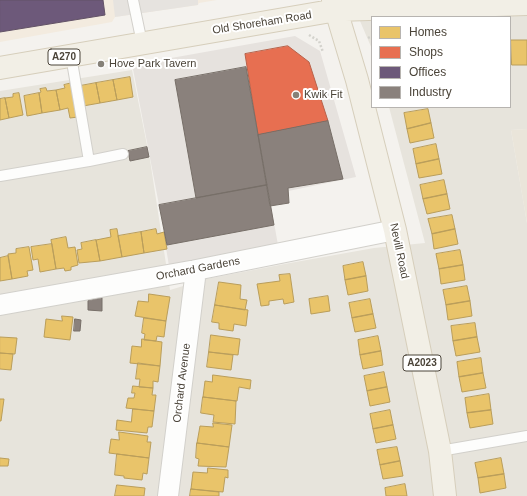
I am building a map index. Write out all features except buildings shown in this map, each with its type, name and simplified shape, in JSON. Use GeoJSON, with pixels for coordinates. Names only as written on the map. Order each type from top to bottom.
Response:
{"type":"FeatureCollection","features":[{"type":"Feature","properties":{"kind":"main road","name":"Old Shoreham Road"},"geometry":{"type":"LineString","coordinates":[[0,68],[142,43],[335,5],[527,4]]}},
{"type":"Feature","properties":{"kind":"main road","name":"Nevill Road"},"geometry":{"type":"LineString","coordinates":[[335,5],[395,230],[440,451],[445,496]]}},
{"type":"Feature","properties":{"kind":"street","name":"Orchard Gardens"},"geometry":{"type":"LineString","coordinates":[[0,305],[196,270],[395,230]]}},
{"type":"Feature","properties":{"kind":"street","name":"Orchard Avenue"},"geometry":{"type":"LineString","coordinates":[[168,496],[196,270]]}},
{"type":"Feature","properties":{"kind":"lane"},"geometry":{"type":"LineString","coordinates":[[133,0],[142,43]]}},
{"type":"Feature","properties":{"kind":"lane"},"geometry":{"type":"LineString","coordinates":[[71,56],[89,161]]}},
{"type":"Feature","properties":{"kind":"lane"},"geometry":{"type":"LineString","coordinates":[[0,176],[123,154]]}},
{"type":"Feature","properties":{"kind":"lane"},"geometry":{"type":"LineString","coordinates":[[440,451],[527,436]]}},
{"type":"Feature","properties":{"kind":"path"},"geometry":{"type":"LineString","coordinates":[[306,35],[319,41],[323,52]]}},
{"type":"Feature","properties":{"kind":"shaded area"},"geometry":{"type":"Polygon","coordinates":[[[0,0],[217,0],[199,3],[198,5],[115,17],[112,22],[0,42],[0,0]]]}},
{"type":"Feature","properties":{"kind":"shaded area"},"geometry":{"type":"Polygon","coordinates":[[[113,0],[198,0],[198,5],[115,17],[113,0]]]}},
{"type":"Feature","properties":{"kind":"shaded area"},"geometry":{"type":"Polygon","coordinates":[[[351,0],[527,0],[527,129],[511,130],[527,223],[527,496],[0,496],[0,91],[132,70],[150,160],[170,290],[206,279],[290,263],[374,248],[425,243],[389,108],[511,108],[511,16],[371,16],[371,47],[351,0]]]}},
{"type":"Feature","properties":{"kind":"shaded area"},"geometry":{"type":"Polygon","coordinates":[[[295,36],[320,51],[356,177],[269,195],[278,245],[169,266],[133,69],[143,63],[295,36]]]}},
{"type":"Feature","properties":{"kind":"shaded area"},"geometry":{"type":"Polygon","coordinates":[[[527,129],[527,223],[511,130],[527,129]]]}},
{"type":"Feature","properties":{"kind":"place","name":"Hove Park Tavern"},"geometry":{"type":"Point","coordinates":[101,64]}},
{"type":"Feature","properties":{"kind":"place","name":"Kwik Fit"},"geometry":{"type":"Point","coordinates":[296,95]}}]}
